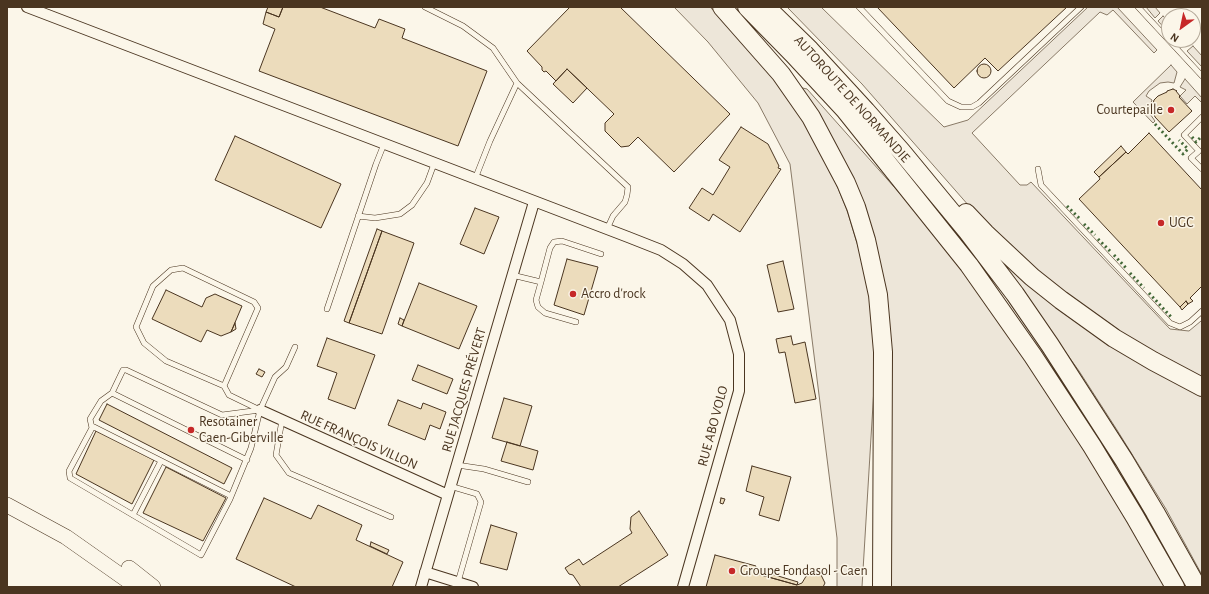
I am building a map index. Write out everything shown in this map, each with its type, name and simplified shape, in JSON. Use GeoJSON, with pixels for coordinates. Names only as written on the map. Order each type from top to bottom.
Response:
{"type":"FeatureCollection","features":[{"type":"Feature","properties":{"kind":"highway"},"geometry":{"type":"LineString","coordinates":[[722,7],[781,74],[811,117],[846,183],[861,222],[875,279],[883,352],[881,520],[882,587]]}},
{"type":"Feature","properties":{"kind":"highway"},"geometry":{"type":"LineString","coordinates":[[747,7],[845,110],[969,265],[1033,356],[1092,446],[1135,517],[1174,587]]}},
{"type":"Feature","properties":{"kind":"highway","name":"AUTOROUTE DE NORMANDIE"},"geometry":{"type":"LineString","coordinates":[[766,7],[810,50],[866,111],[968,232],[1014,294],[1094,411],[1155,512],[1196,587]]}},
{"type":"Feature","properties":{"kind":"highway"},"geometry":{"type":"LineString","coordinates":[[936,193],[957,204],[985,233],[1032,277],[1067,304],[1114,338],[1153,362],[1202,386]]}},
{"type":"Feature","properties":{"kind":"highway"},"geometry":{"type":"LineString","coordinates":[[871,587],[873,551],[881,520]]}},
{"type":"Feature","properties":{"kind":"main road"},"geometry":{"type":"LineString","coordinates":[[7,505],[66,537],[137,587]]}},
{"type":"Feature","properties":{"kind":"main road"},"geometry":{"type":"LineString","coordinates":[[66,537],[98,549],[130,569],[154,587]]}},
{"type":"Feature","properties":{"kind":"street","name":"RUE ABO VOLO"},"geometry":{"type":"LineString","coordinates":[[27,7],[661,250],[683,264],[707,286],[730,320],[739,354],[739,391],[683,587]]}},
{"type":"Feature","properties":{"kind":"street","name":"RUE JACQUES PRÉVERT"},"geometry":{"type":"LineString","coordinates":[[421,587],[534,202]]}},
{"type":"Feature","properties":{"kind":"street","name":"RUE FRANÇOIS VILLON"},"geometry":{"type":"LineString","coordinates":[[260,410],[449,490]]}},
{"type":"Feature","properties":{"kind":"street"},"geometry":{"type":"LineString","coordinates":[[425,572],[470,587]]}},
{"type":"Feature","properties":{"kind":"lane"},"geometry":{"type":"LineString","coordinates":[[425,7],[464,26],[493,48],[517,83],[628,187],[625,202],[613,216],[607,229]]}},
{"type":"Feature","properties":{"kind":"lane"},"geometry":{"type":"LineString","coordinates":[[859,7],[948,100],[961,107],[972,107],[979,103],[1080,7]]}},
{"type":"Feature","properties":{"kind":"lane"},"geometry":{"type":"LineString","coordinates":[[1138,7],[1161,31]]}},
{"type":"Feature","properties":{"kind":"lane"},"geometry":{"type":"LineString","coordinates":[[1177,48],[1202,76]]}},
{"type":"Feature","properties":{"kind":"lane"},"geometry":{"type":"LineString","coordinates":[[475,179],[490,141],[517,83]]}},
{"type":"Feature","properties":{"kind":"lane"},"geometry":{"type":"LineString","coordinates":[[1202,118],[1184,135],[1199,151],[1191,158],[1202,169]]}},
{"type":"Feature","properties":{"kind":"lane"},"geometry":{"type":"LineString","coordinates":[[326,309],[384,144]]}},
{"type":"Feature","properties":{"kind":"lane"},"geometry":{"type":"LineString","coordinates":[[358,216],[375,218],[400,214],[412,205],[427,183],[434,164]]}},
{"type":"Feature","properties":{"kind":"lane"},"geometry":{"type":"LineString","coordinates":[[1038,169],[1041,185],[1170,323],[1180,328],[1202,312]]}},
{"type":"Feature","properties":{"kind":"lane"},"geometry":{"type":"LineString","coordinates":[[576,322],[545,313],[538,307],[536,300],[550,248],[554,242],[562,241],[601,254]]}},
{"type":"Feature","properties":{"kind":"lane"},"geometry":{"type":"LineString","coordinates":[[224,386],[258,308],[254,302],[183,268],[171,270],[153,286],[136,327],[144,343],[166,361],[224,386],[229,395],[260,410]]}},
{"type":"Feature","properties":{"kind":"lane"},"geometry":{"type":"LineString","coordinates":[[512,275],[541,282]]}},
{"type":"Feature","properties":{"kind":"lane"},"geometry":{"type":"LineString","coordinates":[[260,410],[222,415],[126,370],[123,370],[112,393],[101,401],[90,419],[92,428],[69,471],[70,478],[201,555],[231,496],[247,460],[260,410],[275,377],[286,367],[295,347]]}},
{"type":"Feature","properties":{"kind":"lane"},"geometry":{"type":"LineString","coordinates":[[112,393],[247,460]]}},
{"type":"Feature","properties":{"kind":"lane"},"geometry":{"type":"LineString","coordinates":[[282,420],[276,455],[288,473],[391,517]]}},
{"type":"Feature","properties":{"kind":"lane"},"geometry":{"type":"LineString","coordinates":[[92,428],[94,427],[231,496]]}},
{"type":"Feature","properties":{"kind":"lane"},"geometry":{"type":"LineString","coordinates":[[133,515],[161,461]]}},
{"type":"Feature","properties":{"kind":"lane"},"geometry":{"type":"LineString","coordinates":[[457,465],[484,469],[528,482]]}},
{"type":"Feature","properties":{"kind":"lane"},"geometry":{"type":"LineString","coordinates":[[449,490],[476,494],[481,502],[458,582]]}},
{"type":"Feature","properties":{"kind":"shaded area"},"geometry":{"type":"Polygon","coordinates":[[[674,7],[710,7],[745,43],[781,87],[806,124],[827,161],[848,213],[860,253],[871,299],[875,371],[862,587],[837,587],[837,538],[790,164],[758,103],[708,42],[674,7]]]}},
{"type":"Feature","properties":{"kind":"shaded area"},"geometry":{"type":"Polygon","coordinates":[[[787,7],[821,7],[944,127],[968,120],[1088,7],[1117,7],[1157,50],[1154,53],[1113,10],[1107,15],[1100,12],[972,133],[1020,185],[1027,185],[1031,182],[1170,329],[1189,331],[1202,321],[1202,381],[1140,346],[1041,275],[984,223],[862,84],[787,7]]]}},
{"type":"Feature","properties":{"kind":"shaded area"},"geometry":{"type":"Polygon","coordinates":[[[1146,7],[1155,7],[1160,13],[1155,18],[1146,7]]]}},
{"type":"Feature","properties":{"kind":"shaded area"},"geometry":{"type":"Polygon","coordinates":[[[1191,48],[1195,48],[1202,56],[1202,67],[1187,51],[1191,48]]]}},
{"type":"Feature","properties":{"kind":"shaded area"},"geometry":{"type":"Polygon","coordinates":[[[1171,65],[1177,72],[1174,83],[1160,83],[1149,91],[1146,96],[1152,100],[1149,108],[1150,114],[1155,121],[1153,123],[1133,102],[1171,65]]]}},
{"type":"Feature","properties":{"kind":"shaded area"},"geometry":{"type":"Polygon","coordinates":[[[1185,79],[1202,98],[1201,102],[1195,96],[1187,104],[1180,96],[1186,90],[1180,87],[1185,79]]]}},
{"type":"Feature","properties":{"kind":"shaded area"},"geometry":{"type":"Polygon","coordinates":[[[798,87],[807,89],[919,215],[978,291],[1086,447],[1165,587],[889,587],[880,274],[798,87]]]}},
{"type":"Feature","properties":{"kind":"shaded area"},"geometry":{"type":"Polygon","coordinates":[[[1003,260],[1202,394],[1202,575],[1166,509],[1117,430],[1079,371],[1001,262],[1003,260]]]}},
{"type":"Feature","properties":{"kind":"building"},"geometry":{"type":"Polygon","coordinates":[[[268,7],[283,7],[279,17],[266,12],[268,7]]]}},
{"type":"Feature","properties":{"kind":"building"},"geometry":{"type":"Polygon","coordinates":[[[283,7],[320,7],[375,28],[379,19],[405,29],[402,38],[487,71],[458,146],[259,71],[275,29],[263,24],[266,12],[279,17],[283,7]]]}},
{"type":"Feature","properties":{"kind":"building"},"geometry":{"type":"Polygon","coordinates":[[[570,7],[620,7],[730,114],[674,172],[638,137],[629,146],[621,147],[605,131],[605,123],[614,114],[567,69],[556,81],[546,71],[544,72],[542,70],[542,67],[527,51],[570,7]]]}},
{"type":"Feature","properties":{"kind":"building"},"geometry":{"type":"Polygon","coordinates":[[[877,7],[1067,7],[998,71],[985,58],[954,88],[877,7]]]}},
{"type":"Feature","properties":{"kind":"building"},"geometry":{"type":"Polygon","coordinates":[[[984,64],[989,66],[991,71],[989,76],[984,78],[979,76],[977,71],[979,66],[984,64]]]}},
{"type":"Feature","properties":{"kind":"building"},"geometry":{"type":"Polygon","coordinates":[[[567,69],[587,88],[573,103],[553,84],[567,69]]]}},
{"type":"Feature","properties":{"kind":"building","name":"Courtepaille"},"geometry":{"type":"Polygon","coordinates":[[[1173,89],[1177,91],[1180,96],[1179,97],[1192,111],[1169,132],[1155,117],[1152,107],[1154,100],[1158,96],[1173,89]]]}},
{"type":"Feature","properties":{"kind":"building"},"geometry":{"type":"Polygon","coordinates":[[[741,127],[768,144],[779,166],[778,168],[781,169],[740,232],[713,214],[709,221],[689,208],[702,188],[713,195],[730,167],[719,160],[741,127]]]}},
{"type":"Feature","properties":{"kind":"building"},"geometry":{"type":"Polygon","coordinates":[[[1149,133],[1202,190],[1202,286],[1190,298],[1193,301],[1188,304],[1186,301],[1180,307],[1079,199],[1100,179],[1099,177],[1126,152],[1128,154],[1149,133]]]}},
{"type":"Feature","properties":{"kind":"building"},"geometry":{"type":"Polygon","coordinates":[[[235,136],[341,184],[321,228],[215,180],[235,136]]]}},
{"type":"Feature","properties":{"kind":"building"},"geometry":{"type":"Polygon","coordinates":[[[1121,146],[1126,152],[1099,177],[1094,172],[1121,146]]]}},
{"type":"Feature","properties":{"kind":"building"},"geometry":{"type":"Polygon","coordinates":[[[475,208],[499,217],[484,254],[460,244],[475,208]]]}},
{"type":"Feature","properties":{"kind":"building"},"geometry":{"type":"Polygon","coordinates":[[[377,229],[382,231],[349,323],[344,321],[377,229]]]}},
{"type":"Feature","properties":{"kind":"building"},"geometry":{"type":"Polygon","coordinates":[[[382,231],[414,243],[382,334],[349,323],[382,231]]]}},
{"type":"Feature","properties":{"kind":"building","name":"Accro d'rock"},"geometry":{"type":"Polygon","coordinates":[[[567,259],[598,267],[584,315],[554,305],[567,259]]]}},
{"type":"Feature","properties":{"kind":"building"},"geometry":{"type":"Polygon","coordinates":[[[783,261],[794,309],[778,312],[767,265],[783,261]]]}},
{"type":"Feature","properties":{"kind":"building"},"geometry":{"type":"Polygon","coordinates":[[[419,283],[477,306],[459,349],[402,326],[419,283]]]}},
{"type":"Feature","properties":{"kind":"building"},"geometry":{"type":"Polygon","coordinates":[[[166,290],[202,307],[206,298],[215,294],[242,306],[231,332],[221,336],[207,330],[201,342],[152,319],[166,290]]]}},
{"type":"Feature","properties":{"kind":"building"},"geometry":{"type":"Polygon","coordinates":[[[1186,301],[1188,304],[1182,310],[1180,307],[1186,301]]]}},
{"type":"Feature","properties":{"kind":"building"},"geometry":{"type":"Polygon","coordinates":[[[400,318],[404,320],[402,326],[398,324],[400,318]]]}},
{"type":"Feature","properties":{"kind":"building"},"geometry":{"type":"Polygon","coordinates":[[[235,323],[236,329],[231,332],[235,323]]]}},
{"type":"Feature","properties":{"kind":"building"},"geometry":{"type":"Polygon","coordinates":[[[791,336],[793,345],[805,342],[816,399],[795,403],[785,352],[779,353],[776,339],[791,336]]]}},
{"type":"Feature","properties":{"kind":"building"},"geometry":{"type":"Polygon","coordinates":[[[327,338],[375,355],[355,409],[328,399],[337,373],[317,366],[327,338]]]}},
{"type":"Feature","properties":{"kind":"building"},"geometry":{"type":"Polygon","coordinates":[[[418,365],[453,379],[447,394],[412,380],[418,365]]]}},
{"type":"Feature","properties":{"kind":"building"},"geometry":{"type":"Polygon","coordinates":[[[259,369],[265,372],[262,377],[256,374],[259,369]]]}},
{"type":"Feature","properties":{"kind":"building"},"geometry":{"type":"Polygon","coordinates":[[[504,398],[532,406],[520,446],[492,438],[504,398]]]}},
{"type":"Feature","properties":{"kind":"building"},"geometry":{"type":"Polygon","coordinates":[[[398,400],[421,409],[423,403],[446,412],[440,429],[430,425],[425,440],[388,425],[398,400]]]}},
{"type":"Feature","properties":{"kind":"building"},"geometry":{"type":"Polygon","coordinates":[[[107,404],[232,468],[224,484],[99,420],[107,404]]]}},
{"type":"Feature","properties":{"kind":"building"},"geometry":{"type":"Polygon","coordinates":[[[96,431],[154,460],[132,504],[76,474],[96,431]]]}},
{"type":"Feature","properties":{"kind":"building"},"geometry":{"type":"Polygon","coordinates":[[[507,442],[538,451],[533,470],[501,461],[507,442]]]}},
{"type":"Feature","properties":{"kind":"building"},"geometry":{"type":"Polygon","coordinates":[[[752,466],[791,477],[779,521],[759,515],[764,497],[746,491],[752,466]]]}},
{"type":"Feature","properties":{"kind":"building"},"geometry":{"type":"Polygon","coordinates":[[[166,467],[226,498],[203,541],[143,513],[166,467]]]}},
{"type":"Feature","properties":{"kind":"building"},"geometry":{"type":"Polygon","coordinates":[[[264,498],[311,519],[318,505],[362,525],[356,540],[403,562],[392,587],[296,587],[236,559],[264,498]]]}},
{"type":"Feature","properties":{"kind":"building"},"geometry":{"type":"Polygon","coordinates":[[[721,498],[725,499],[723,504],[720,503],[721,498]]]}},
{"type":"Feature","properties":{"kind":"building"},"geometry":{"type":"Polygon","coordinates":[[[639,511],[668,555],[618,587],[581,587],[573,575],[569,574],[565,568],[579,559],[583,565],[632,533],[630,529],[631,517],[639,511]]]}},
{"type":"Feature","properties":{"kind":"building"},"geometry":{"type":"Polygon","coordinates":[[[491,525],[517,533],[507,570],[480,563],[491,525]]]}},
{"type":"Feature","properties":{"kind":"building"},"geometry":{"type":"Polygon","coordinates":[[[371,542],[389,550],[387,554],[370,546],[371,542]]]}},
{"type":"Feature","properties":{"kind":"building","name":"Groupe Fondasol - Caen"},"geometry":{"type":"Polygon","coordinates":[[[715,555],[756,566],[754,573],[797,585],[802,583],[808,573],[820,573],[825,583],[823,587],[706,587],[715,555]]]}},
{"type":"Feature","properties":{"kind":"building"},"geometry":{"type":"Polygon","coordinates":[[[755,569],[798,582],[797,585],[754,573],[755,569]]]}},
{"type":"Feature","properties":{"kind":"hedge"},"geometry":{"type":"LineString","coordinates":[[1155,124],[1183,154],[1188,149],[1179,140]]}},
{"type":"Feature","properties":{"kind":"hedge"},"geometry":{"type":"LineString","coordinates":[[1192,137],[1196,142],[1202,136]]}},
{"type":"Feature","properties":{"kind":"hedge"},"geometry":{"type":"LineString","coordinates":[[1067,206],[1081,220]]}},
{"type":"Feature","properties":{"kind":"hedge"},"geometry":{"type":"LineString","coordinates":[[1084,224],[1095,235]]}},
{"type":"Feature","properties":{"kind":"hedge"},"geometry":{"type":"LineString","coordinates":[[1098,239],[1110,251]]}},
{"type":"Feature","properties":{"kind":"hedge"},"geometry":{"type":"LineString","coordinates":[[1114,255],[1126,268]]}},
{"type":"Feature","properties":{"kind":"hedge"},"geometry":{"type":"LineString","coordinates":[[1130,273],[1144,288]]}},
{"type":"Feature","properties":{"kind":"hedge"},"geometry":{"type":"LineString","coordinates":[[1149,293],[1172,318]]}},
{"type":"Feature","properties":{"kind":"place","name":"Courtepaille"},"geometry":{"type":"Point","coordinates":[1171,110]}},
{"type":"Feature","properties":{"kind":"place","name":"UGC"},"geometry":{"type":"Point","coordinates":[1161,223]}},
{"type":"Feature","properties":{"kind":"place","name":"Accro d'rock"},"geometry":{"type":"Point","coordinates":[573,294]}},
{"type":"Feature","properties":{"kind":"place","name":"Resotainer Caen-Giberville"},"geometry":{"type":"Point","coordinates":[191,430]}},
{"type":"Feature","properties":{"kind":"place","name":"Groupe Fondasol - Caen"},"geometry":{"type":"Point","coordinates":[732,571]}}]}
